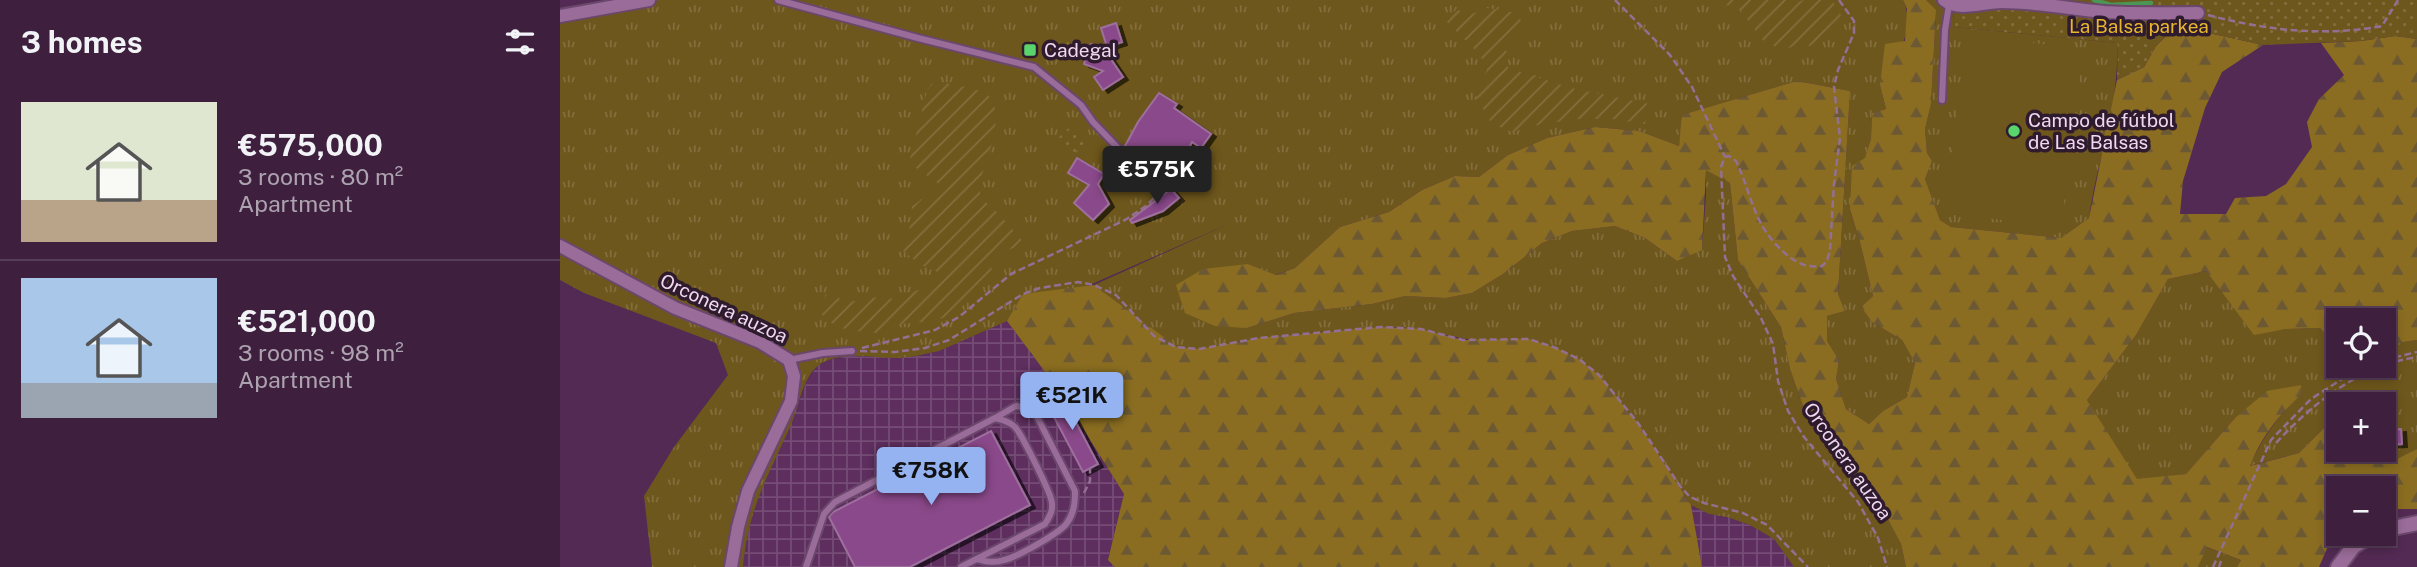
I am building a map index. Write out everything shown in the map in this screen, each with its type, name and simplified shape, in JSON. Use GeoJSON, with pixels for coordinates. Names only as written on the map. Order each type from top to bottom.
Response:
{"type":"FeatureCollection","features":[{"type":"Feature","properties":{"kind":"street"},"geometry":{"type":"LineString","coordinates":[[560,16],[649,0]]}},
{"type":"Feature","properties":{"kind":"street"},"geometry":{"type":"LineString","coordinates":[[1946,2],[2023,2],[2108,12],[2198,13]]}},
{"type":"Feature","properties":{"kind":"street","name":"Orconera auzoa"},"geometry":{"type":"LineString","coordinates":[[560,246],[675,307],[760,342],[789,360],[794,376],[792,401],[748,491],[731,567]]}},
{"type":"Feature","properties":{"kind":"street"},"geometry":{"type":"LineString","coordinates":[[2396,527],[2417,523]]}},
{"type":"Feature","properties":{"kind":"street"},"geometry":{"type":"LineString","coordinates":[[2338,567],[2345,554],[2355,546]]}},
{"type":"Feature","properties":{"kind":"lane"},"geometry":{"type":"LineString","coordinates":[[778,0],[1034,67],[1081,105],[1118,148],[1165,177]]}},
{"type":"Feature","properties":{"kind":"lane"},"geometry":{"type":"LineString","coordinates":[[1942,100],[1946,2]]}},
{"type":"Feature","properties":{"kind":"lane"},"geometry":{"type":"LineString","coordinates":[[789,360],[823,353],[852,351]]}},
{"type":"Feature","properties":{"kind":"lane"},"geometry":{"type":"LineString","coordinates":[[806,567],[824,514],[835,502],[1016,406],[1033,409],[1075,491],[1075,503],[1066,525],[1057,533],[1005,560],[984,562],[977,559]]}},
{"type":"Feature","properties":{"kind":"lane"},"geometry":{"type":"LineString","coordinates":[[961,567],[1045,524],[1051,513],[1052,501],[1016,428],[1005,420],[995,418]]}},
{"type":"Feature","properties":{"kind":"path"},"geometry":{"type":"LineString","coordinates":[[1615,0],[1670,55],[1692,87],[1725,157],[1729,156],[1736,161],[1756,217],[1773,242],[1798,263],[1807,266],[1822,265],[1827,261],[1833,222],[1834,184],[1840,138],[1834,87],[1838,70],[1854,33],[1854,21],[1839,0]]}},
{"type":"Feature","properties":{"kind":"path"},"geometry":{"type":"LineString","coordinates":[[2198,13],[2278,30],[2354,32],[2382,26],[2398,0]]}},
{"type":"Feature","properties":{"kind":"path","name":"Orconera auzoa"},"geometry":{"type":"LineString","coordinates":[[1725,157],[1721,167],[1725,257],[1733,276],[1773,344],[1779,381],[1788,411],[1804,437],[1858,502],[1878,538],[1887,567]]}},
{"type":"Feature","properties":{"kind":"path"},"geometry":{"type":"LineString","coordinates":[[852,351],[936,330],[959,317],[1011,274],[1125,220],[1146,206],[1165,190],[1169,180],[1165,177]]}},
{"type":"Feature","properties":{"kind":"path"},"geometry":{"type":"LineString","coordinates":[[852,351],[895,352],[925,348],[949,340],[1023,294],[1077,282],[1094,285],[1116,296],[1154,336],[1177,347],[1199,349],[1259,338],[1381,327],[1421,329],[1463,340],[1529,339],[1579,359],[1599,375],[1638,423],[1690,497],[1743,513],[1767,525],[1808,567]]}},
{"type":"Feature","properties":{"kind":"path"},"geometry":{"type":"LineString","coordinates":[[2396,357],[2417,352]]}},
{"type":"Feature","properties":{"kind":"path"},"geometry":{"type":"LineString","coordinates":[[2276,443],[2303,414],[2347,383],[2381,367],[2417,357]]}},
{"type":"Feature","properties":{"kind":"path"},"geometry":{"type":"LineString","coordinates":[[2213,567],[2271,440],[2311,399],[2344,378]]}},
{"type":"Feature","properties":{"kind":"path"},"geometry":{"type":"LineString","coordinates":[[1075,503],[1087,488],[1090,469]]}},
{"type":"Feature","properties":{"kind":"path"},"geometry":{"type":"LineString","coordinates":[[2219,567],[2221,561]]}},
{"type":"Feature","properties":{"kind":"shaded area"},"geometry":{"type":"Polygon","coordinates":[[[1007,321],[1060,392],[1124,494],[1108,559],[1115,567],[743,567],[745,544],[760,489],[791,424],[807,380],[818,365],[849,356],[899,358],[939,351],[1007,321]]]}},
{"type":"Feature","properties":{"kind":"shaded area"},"geometry":{"type":"Polygon","coordinates":[[[1691,505],[1709,514],[1750,525],[1774,539],[1794,567],[1702,567],[1691,505]]]}},
{"type":"Feature","properties":{"kind":"green space"},"geometry":{"type":"Polygon","coordinates":[[[618,0],[1903,0],[1907,11],[1906,34],[1898,55],[1880,85],[1886,109],[1872,113],[1871,139],[1850,209],[1873,296],[1861,307],[1872,322],[1902,340],[1915,363],[1907,397],[1883,411],[1869,424],[1846,409],[1836,379],[1839,360],[1827,341],[1827,316],[1845,311],[1838,294],[1850,91],[1797,81],[1683,115],[1679,146],[1639,131],[1595,127],[1547,138],[1508,155],[1479,177],[1455,176],[1422,190],[1389,212],[1340,227],[1295,268],[1275,275],[1248,264],[1247,328],[1294,313],[1372,304],[1405,296],[1446,298],[1472,293],[1503,274],[1542,243],[1572,231],[1615,226],[1645,238],[1677,261],[1702,249],[1706,169],[1730,183],[1738,260],[1781,327],[1790,369],[1808,420],[1884,512],[1901,544],[1906,567],[1794,567],[1774,539],[1750,525],[1709,514],[1691,505],[1638,423],[1599,375],[1579,359],[1401,327],[1259,338],[1199,349],[1176,347],[1094,285],[1233,222],[939,351],[902,358],[843,357],[818,365],[803,388],[791,425],[760,493],[749,528],[743,567],[652,567],[644,496],[674,447],[728,375],[716,343],[584,293],[560,280],[560,10],[618,0]]]}},
{"type":"Feature","properties":{"kind":"green space"},"geometry":{"type":"Polygon","coordinates":[[[1717,0],[1791,0],[1794,3],[1804,0],[1832,0],[1842,17],[1841,27],[1810,46],[1800,43],[1784,50],[1764,42],[1737,6],[1722,5],[1717,0]]]}},
{"type":"Feature","properties":{"kind":"green space"},"geometry":{"type":"Polygon","coordinates":[[[1903,0],[1926,0],[1936,10],[1931,104],[1925,129],[1927,153],[1932,161],[1925,179],[1940,220],[1951,227],[2061,238],[2089,218],[2117,80],[2144,67],[2156,46],[2177,26],[2263,45],[2222,72],[2205,108],[2183,181],[2180,214],[2226,214],[2235,198],[2266,196],[2286,184],[2312,147],[2307,122],[2319,99],[2344,75],[2321,43],[2395,36],[2417,39],[2417,340],[2396,343],[2396,308],[2326,308],[2326,334],[2320,328],[2286,329],[2254,335],[2206,271],[2168,279],[2136,335],[2087,400],[2137,479],[2186,474],[2235,418],[2267,391],[2301,385],[2302,394],[2272,427],[2250,466],[2299,453],[2326,426],[2326,462],[2396,462],[2396,460],[2417,449],[2417,509],[2396,509],[2396,476],[2326,476],[2326,546],[2328,546],[2319,567],[2237,567],[2241,560],[2207,547],[2198,567],[1906,567],[1901,544],[1884,512],[1808,420],[1790,369],[1781,327],[1738,260],[1730,183],[1706,170],[1702,250],[1677,261],[1645,238],[1615,226],[1572,231],[1542,243],[1503,274],[1472,293],[1446,298],[1405,296],[1372,304],[1294,313],[1247,328],[1215,326],[1185,313],[1176,285],[1203,269],[1248,264],[1276,275],[1295,268],[1340,227],[1389,212],[1422,190],[1455,176],[1479,177],[1508,155],[1547,138],[1595,127],[1639,131],[1679,146],[1682,115],[1797,81],[1850,91],[1838,294],[1845,311],[1827,316],[1827,341],[1839,360],[1836,379],[1846,409],[1869,424],[1883,411],[1907,397],[1915,363],[1902,340],[1872,322],[1861,307],[1873,296],[1850,209],[1852,166],[1865,158],[1871,139],[1872,113],[1886,109],[1880,85],[1885,44],[1905,41],[1907,9],[1903,0]]]}},
{"type":"Feature","properties":{"kind":"green space","name":"Campo de fútbol de Las Balsas"},"geometry":{"type":"Polygon","coordinates":[[[1926,0],[1953,0],[1954,27],[2118,43],[2113,105],[2089,218],[2061,238],[1951,227],[1940,220],[1925,179],[1932,161],[1927,153],[1925,129],[1931,104],[1936,11],[1926,0]]]}},
{"type":"Feature","properties":{"kind":"green space","name":"La Balsa parkea"},"geometry":{"type":"Polygon","coordinates":[[[1953,0],[2417,0],[2417,39],[2395,36],[2361,41],[2263,45],[2177,26],[2156,46],[2144,67],[2117,80],[2118,43],[1954,27],[1953,0]]]}},
{"type":"Feature","properties":{"kind":"green space"},"geometry":{"type":"Polygon","coordinates":[[[1488,8],[1517,13],[1526,30],[1506,47],[1508,68],[1571,88],[1649,104],[1645,124],[1612,119],[1579,119],[1542,124],[1512,132],[1491,123],[1475,94],[1487,70],[1480,55],[1447,22],[1456,9],[1469,15],[1488,8]]]}},
{"type":"Feature","properties":{"kind":"green space","name":"Campo de fútbol de Las Balsas"},"geometry":{"type":"Polygon","coordinates":[[[1967,35],[2083,49],[2061,227],[1945,213],[1967,35]]]}},
{"type":"Feature","properties":{"kind":"green space"},"geometry":{"type":"Polygon","coordinates":[[[940,82],[984,93],[993,103],[996,123],[981,178],[980,197],[1026,245],[989,259],[992,270],[982,286],[969,301],[945,317],[898,324],[877,333],[836,326],[818,309],[826,294],[852,301],[881,297],[897,300],[915,291],[935,286],[940,273],[921,265],[902,250],[909,232],[912,206],[942,186],[909,163],[927,90],[931,84],[940,82]]]}},
{"type":"Feature","properties":{"kind":"green space"},"geometry":{"type":"Polygon","coordinates":[[[1073,124],[1088,141],[1071,156],[1056,140],[1073,124]]]}},
{"type":"Feature","properties":{"kind":"green space"},"geometry":{"type":"Polygon","coordinates":[[[2206,271],[2254,334],[2320,328],[2326,334],[2326,378],[2396,378],[2396,343],[2417,340],[2417,449],[2396,460],[2396,392],[2326,392],[2326,426],[2299,453],[2249,466],[2272,427],[2302,394],[2300,385],[2235,418],[2186,474],[2137,480],[2087,400],[2136,335],[2168,279],[2206,271]]]}},
{"type":"Feature","properties":{"kind":"green space"},"geometry":{"type":"Polygon","coordinates":[[[1094,285],[1177,347],[1199,349],[1259,338],[1381,327],[1421,329],[1463,340],[1529,339],[1556,348],[1579,359],[1599,375],[1638,423],[1691,505],[1702,567],[1115,567],[1108,560],[1124,494],[1060,392],[1007,321],[1023,294],[1094,285]]]}},
{"type":"Feature","properties":{"kind":"green space"},"geometry":{"type":"Polygon","coordinates":[[[2206,547],[2241,560],[2237,567],[2198,567],[2206,547]]]}},
{"type":"Feature","properties":{"kind":"building"},"geometry":{"type":"Polygon","coordinates":[[[1116,23],[1122,42],[1107,47],[1101,28],[1116,23]]]}},
{"type":"Feature","properties":{"kind":"building"},"geometry":{"type":"Polygon","coordinates":[[[1091,44],[1104,49],[1123,77],[1103,90],[1094,77],[1103,71],[1084,64],[1091,44]]]}},
{"type":"Feature","properties":{"kind":"building"},"geometry":{"type":"Polygon","coordinates":[[[1159,93],[1177,104],[1174,108],[1211,134],[1201,148],[1192,142],[1184,158],[1171,151],[1165,160],[1156,154],[1151,162],[1125,146],[1159,93]]]}},
{"type":"Feature","properties":{"kind":"building"},"geometry":{"type":"Polygon","coordinates":[[[1077,158],[1104,174],[1098,184],[1109,204],[1093,220],[1074,203],[1089,185],[1068,173],[1077,158]]]}},
{"type":"Feature","properties":{"kind":"building"},"geometry":{"type":"Polygon","coordinates":[[[1171,189],[1179,198],[1163,211],[1132,223],[1130,220],[1171,189]]]}},
{"type":"Feature","properties":{"kind":"building"},"geometry":{"type":"Polygon","coordinates":[[[1060,392],[1098,464],[1083,472],[1045,400],[1060,392]]]}},
{"type":"Feature","properties":{"kind":"building"},"geometry":{"type":"Polygon","coordinates":[[[2396,429],[2401,429],[2402,444],[2396,444],[2396,429]]]}},
{"type":"Feature","properties":{"kind":"building"},"geometry":{"type":"Polygon","coordinates":[[[991,431],[1030,505],[910,567],[855,567],[829,517],[833,512],[991,431]]]}},
{"type":"Feature","properties":{"kind":"waterway"},"geometry":{"type":"LineString","coordinates":[[2094,0],[2111,5],[2151,3]]}},
{"type":"Feature","properties":{"kind":"place","name":"Cadegal"},"geometry":{"type":"Point","coordinates":[1030,50]}},
{"type":"Feature","properties":{"kind":"place","name":"Campo de fútbol de Las Balsas"},"geometry":{"type":"Point","coordinates":[2014,131]}}]}
